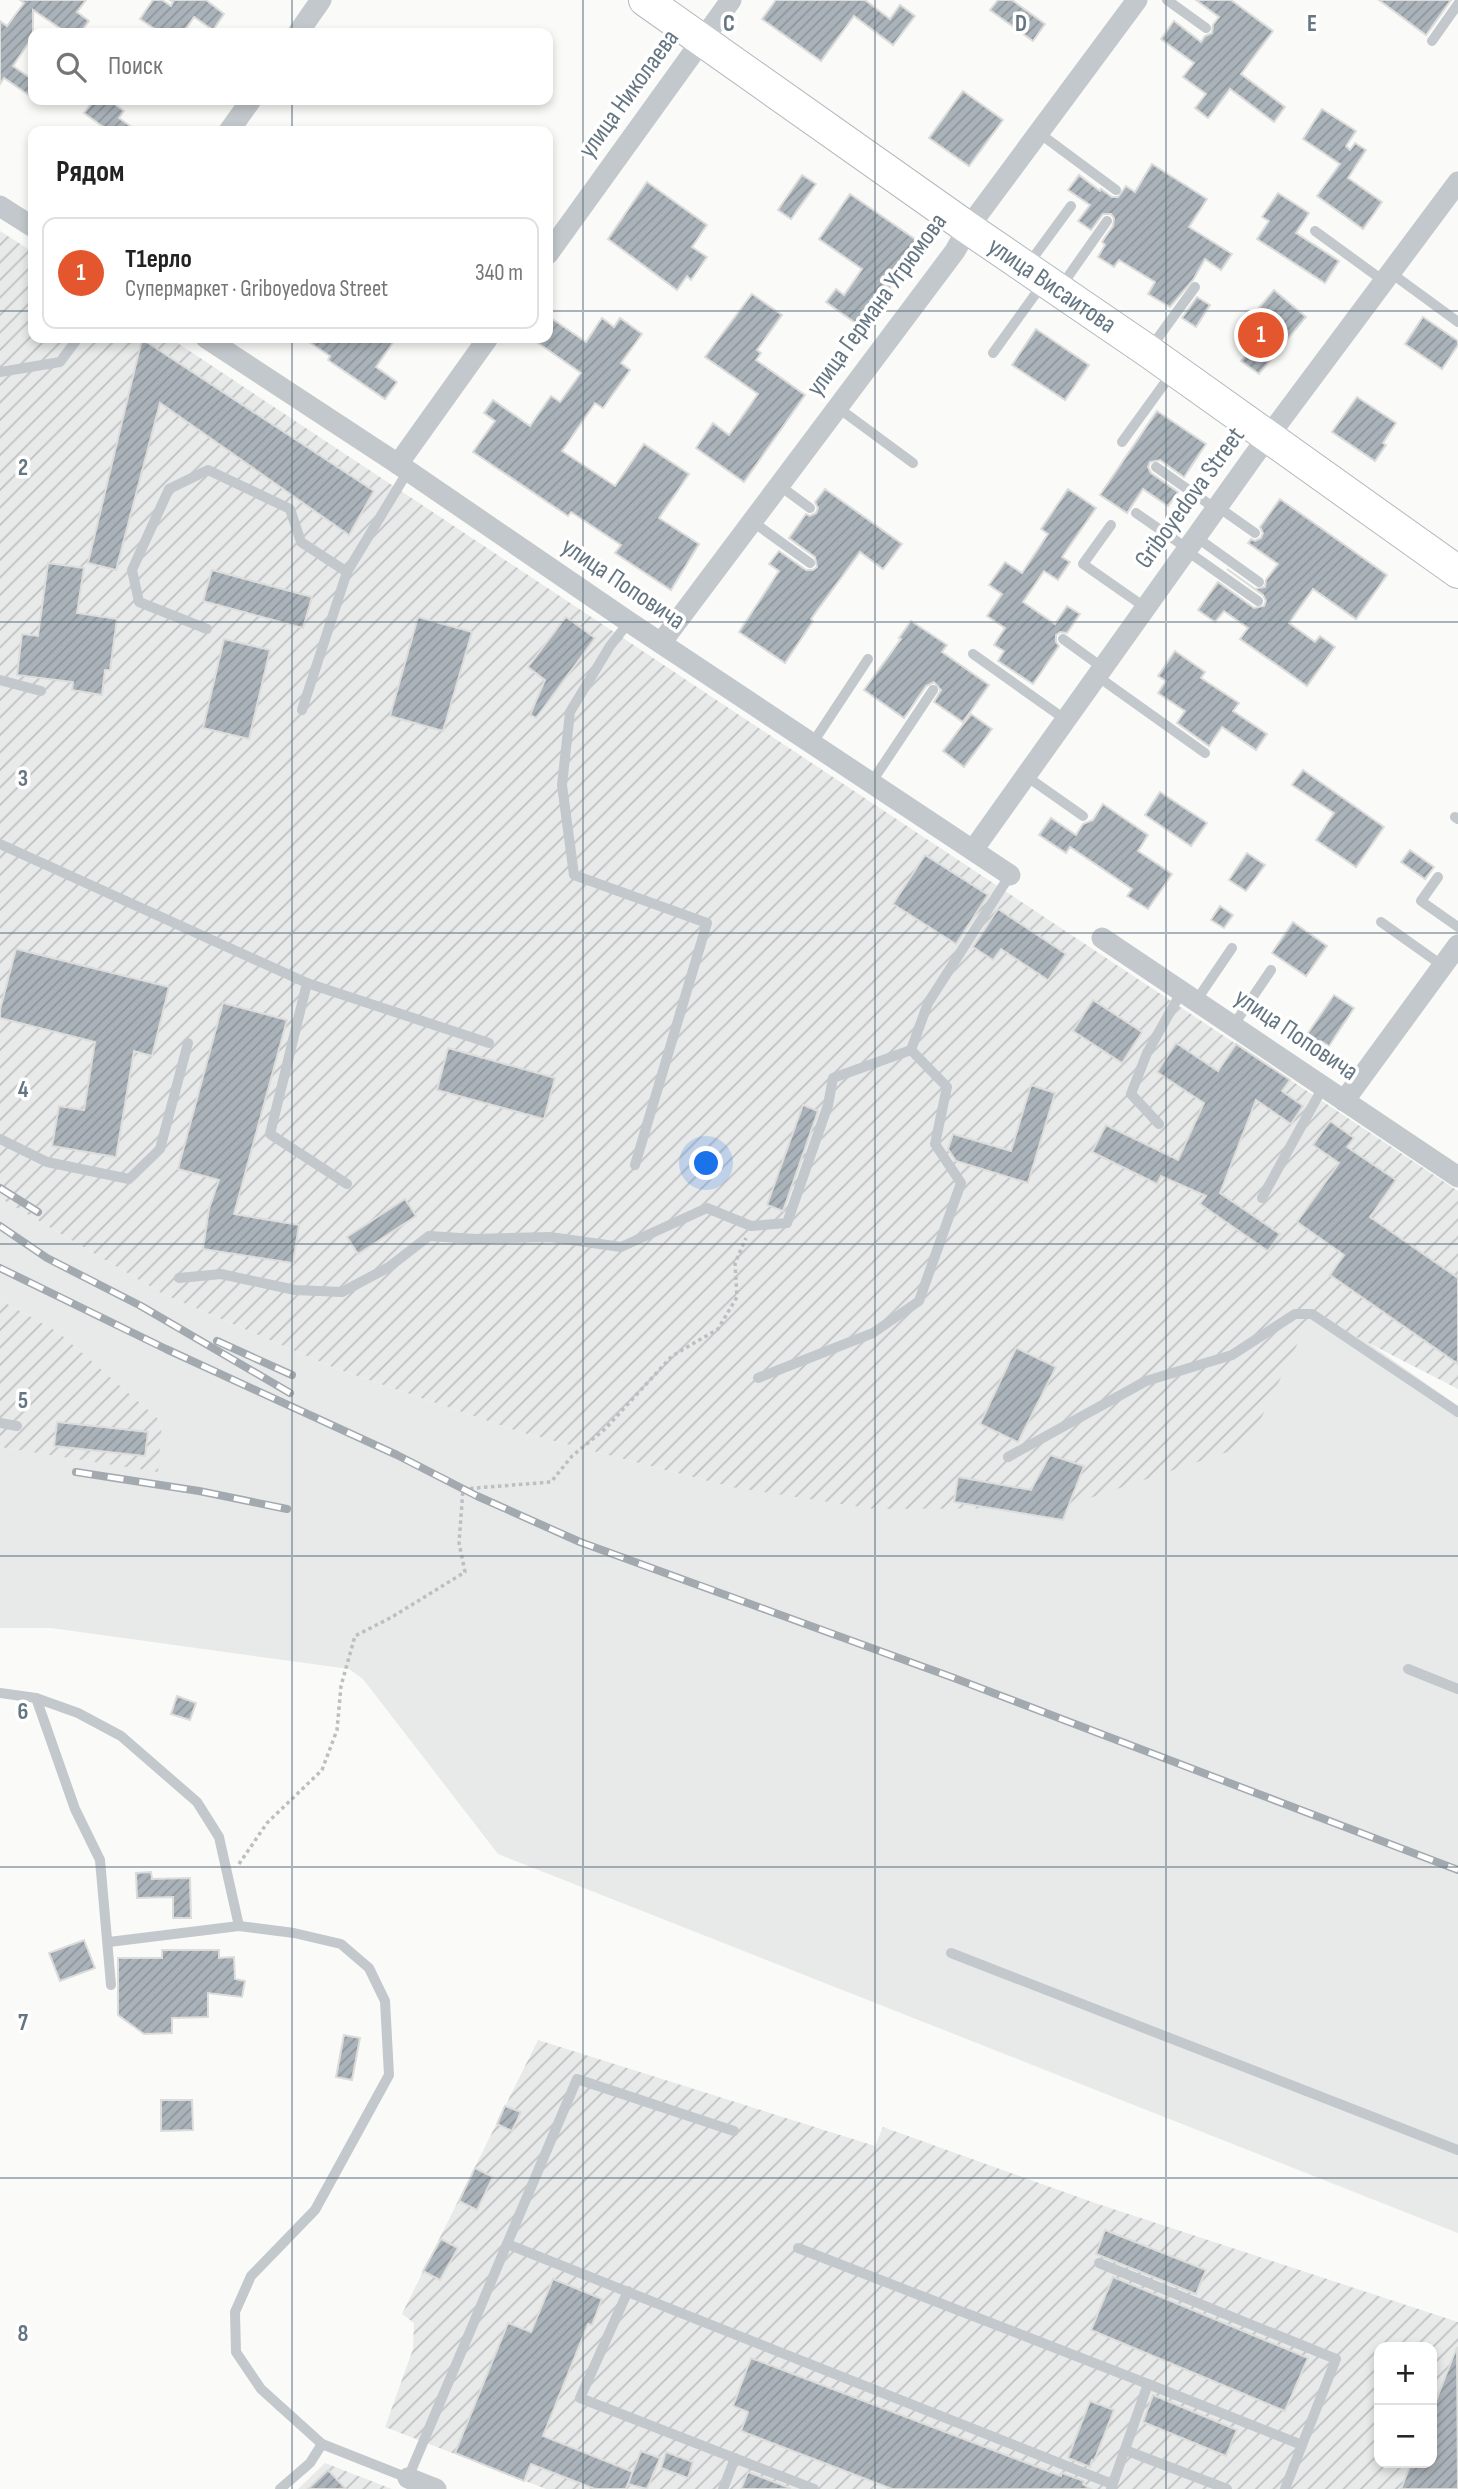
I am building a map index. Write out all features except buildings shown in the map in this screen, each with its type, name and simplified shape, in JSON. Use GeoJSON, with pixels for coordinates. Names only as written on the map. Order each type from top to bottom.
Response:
{"type":"FeatureCollection","features":[{"type":"Feature","properties":{"kind":"main road","name":"улица Висаитова"},"geometry":{"type":"LineString","coordinates":[[645,0],[968,228],[1148,351],[1458,572]]}},
{"type":"Feature","properties":{"kind":"street"},"geometry":{"type":"LineString","coordinates":[[301,28],[321,0]]}},
{"type":"Feature","properties":{"kind":"street","name":"улица Николаева"},"geometry":{"type":"LineString","coordinates":[[553,247],[731,0]]}},
{"type":"Feature","properties":{"kind":"street","name":"улица Германа Угрюмова"},"geometry":{"type":"LineString","coordinates":[[661,643],[955,251],[968,228],[1137,0]]}},
{"type":"Feature","properties":{"kind":"street"},"geometry":{"type":"LineString","coordinates":[[233,126],[247,105]]}},
{"type":"Feature","properties":{"kind":"street","name":"Griboyedova Street"},"geometry":{"type":"LineString","coordinates":[[973,850],[1217,508],[1457,185]]}},
{"type":"Feature","properties":{"kind":"street"},"geometry":{"type":"LineString","coordinates":[[0,206],[28,224]]}},
{"type":"Feature","properties":{"kind":"street","name":"улица Поповича"},"geometry":{"type":"LineString","coordinates":[[214,343],[1010,875]]}},
{"type":"Feature","properties":{"kind":"street"},"geometry":{"type":"LineString","coordinates":[[403,467],[485,343]]}},
{"type":"Feature","properties":{"kind":"street","name":"улица Поповича"},"geometry":{"type":"LineString","coordinates":[[1102,938],[1458,1177]]}},
{"type":"Feature","properties":{"kind":"street"},"geometry":{"type":"LineString","coordinates":[[1344,1101],[1458,945]]}},
{"type":"Feature","properties":{"kind":"street"},"geometry":{"type":"LineString","coordinates":[[408,2478],[436,2489]]}},
{"type":"Feature","properties":{"kind":"lane"},"geometry":{"type":"LineString","coordinates":[[1167,0],[1206,28]]}},
{"type":"Feature","properties":{"kind":"lane"},"geometry":{"type":"LineString","coordinates":[[1432,41],[1458,4]]}},
{"type":"Feature","properties":{"kind":"lane"},"geometry":{"type":"LineString","coordinates":[[1039,133],[1116,190]]}},
{"type":"Feature","properties":{"kind":"lane"},"geometry":{"type":"LineString","coordinates":[[1043,280],[1071,206]]}},
{"type":"Feature","properties":{"kind":"lane"},"geometry":{"type":"LineString","coordinates":[[993,354],[1043,280],[1107,221]]}},
{"type":"Feature","properties":{"kind":"lane"},"geometry":{"type":"LineString","coordinates":[[1315,230],[1458,321]]}},
{"type":"Feature","properties":{"kind":"lane"},"geometry":{"type":"LineString","coordinates":[[1148,351],[1195,287]]}},
{"type":"Feature","properties":{"kind":"lane"},"geometry":{"type":"LineString","coordinates":[[0,372],[60,362],[74,343]]}},
{"type":"Feature","properties":{"kind":"lane"},"geometry":{"type":"LineString","coordinates":[[1122,442],[1174,370]]}},
{"type":"Feature","properties":{"kind":"lane"},"geometry":{"type":"LineString","coordinates":[[837,407],[913,463]]}},
{"type":"Feature","properties":{"kind":"lane"},"geometry":{"type":"LineString","coordinates":[[302,710],[347,572],[403,467]]}},
{"type":"Feature","properties":{"kind":"lane"},"geometry":{"type":"LineString","coordinates":[[1157,467],[1255,533]]}},
{"type":"Feature","properties":{"kind":"lane"},"geometry":{"type":"LineString","coordinates":[[207,629],[138,602],[132,570],[169,489],[208,470],[290,509],[301,542],[347,572]]}},
{"type":"Feature","properties":{"kind":"lane"},"geometry":{"type":"LineString","coordinates":[[780,486],[810,508]]}},
{"type":"Feature","properties":{"kind":"lane"},"geometry":{"type":"LineString","coordinates":[[1136,513],[1190,546],[1259,582]]}},
{"type":"Feature","properties":{"kind":"lane"},"geometry":{"type":"LineString","coordinates":[[753,522],[810,563]]}},
{"type":"Feature","properties":{"kind":"lane"},"geometry":{"type":"LineString","coordinates":[[1111,526],[1083,564],[1146,608]]}},
{"type":"Feature","properties":{"kind":"lane"},"geometry":{"type":"LineString","coordinates":[[1190,546],[1258,601]]}},
{"type":"Feature","properties":{"kind":"lane"},"geometry":{"type":"LineString","coordinates":[[629,622],[610,646],[570,712],[562,785],[574,875],[707,923],[635,1166]]}},
{"type":"Feature","properties":{"kind":"lane"},"geometry":{"type":"LineString","coordinates":[[1063,639],[1100,672],[1205,753]]}},
{"type":"Feature","properties":{"kind":"lane"},"geometry":{"type":"LineString","coordinates":[[973,654],[1066,720]]}},
{"type":"Feature","properties":{"kind":"lane"},"geometry":{"type":"LineString","coordinates":[[812,744],[868,659]]}},
{"type":"Feature","properties":{"kind":"lane"},"geometry":{"type":"LineString","coordinates":[[0,680],[41,691]]}},
{"type":"Feature","properties":{"kind":"lane"},"geometry":{"type":"LineString","coordinates":[[871,783],[933,690]]}},
{"type":"Feature","properties":{"kind":"lane"},"geometry":{"type":"LineString","coordinates":[[1026,776],[1083,816]]}},
{"type":"Feature","properties":{"kind":"lane"},"geometry":{"type":"LineString","coordinates":[[0,844],[307,983],[489,1044]]}},
{"type":"Feature","properties":{"kind":"lane"},"geometry":{"type":"LineString","coordinates":[[912,1050],[928,1003],[1010,875]]}},
{"type":"Feature","properties":{"kind":"lane"},"geometry":{"type":"LineString","coordinates":[[1438,877],[1421,901],[1458,927]]}},
{"type":"Feature","properties":{"kind":"lane"},"geometry":{"type":"LineString","coordinates":[[1381,922],[1443,966]]}},
{"type":"Feature","properties":{"kind":"lane"},"geometry":{"type":"LineString","coordinates":[[1159,1124],[1131,1094],[1147,1053],[1189,996],[1232,948]]}},
{"type":"Feature","properties":{"kind":"lane"},"geometry":{"type":"LineString","coordinates":[[1233,1026],[1271,970]]}},
{"type":"Feature","properties":{"kind":"lane"},"geometry":{"type":"LineString","coordinates":[[307,983],[270,1134],[347,1184]]}},
{"type":"Feature","properties":{"kind":"lane"},"geometry":{"type":"LineString","coordinates":[[0,1139],[47,1162],[129,1179],[160,1149],[188,1043]]}},
{"type":"Feature","properties":{"kind":"lane"},"geometry":{"type":"LineString","coordinates":[[179,1278],[221,1274],[295,1290],[342,1292],[390,1267],[429,1236],[475,1239],[550,1237],[621,1247],[707,1208],[751,1226],[787,1223],[828,1105],[833,1079],[912,1050]]}},
{"type":"Feature","properties":{"kind":"lane"},"geometry":{"type":"LineString","coordinates":[[758,1378],[873,1333],[919,1301],[961,1183],[935,1144],[947,1087],[912,1050]]}},
{"type":"Feature","properties":{"kind":"lane"},"geometry":{"type":"LineString","coordinates":[[1262,1198],[1323,1087]]}},
{"type":"Feature","properties":{"kind":"lane"},"geometry":{"type":"LineString","coordinates":[[1008,1457],[1146,1381],[1232,1355],[1294,1314],[1312,1314],[1458,1412]]}},
{"type":"Feature","properties":{"kind":"lane"},"geometry":{"type":"LineString","coordinates":[[0,1423],[17,1426]]}},
{"type":"Feature","properties":{"kind":"lane"},"geometry":{"type":"LineString","coordinates":[[1408,1669],[1458,1689]]}},
{"type":"Feature","properties":{"kind":"lane"},"geometry":{"type":"LineString","coordinates":[[0,1693],[36,1699],[78,1713],[121,1736],[197,1802],[219,1837],[239,1926]]}},
{"type":"Feature","properties":{"kind":"lane"},"geometry":{"type":"LineString","coordinates":[[36,1699],[75,1809],[100,1860],[111,1985]]}},
{"type":"Feature","properties":{"kind":"lane"},"geometry":{"type":"LineString","coordinates":[[109,1942],[239,1926],[294,1933],[341,1944],[369,1968],[385,2001],[388,2075],[314,2210],[251,2276],[236,2312],[236,2352],[261,2389],[322,2444],[408,2478],[577,2080],[734,2131]]}},
{"type":"Feature","properties":{"kind":"lane"},"geometry":{"type":"LineString","coordinates":[[951,1953],[1458,2150]]}},
{"type":"Feature","properties":{"kind":"lane"},"geometry":{"type":"LineString","coordinates":[[508,2244],[1111,2487],[1148,2384]]}},
{"type":"Feature","properties":{"kind":"lane"},"geometry":{"type":"LineString","coordinates":[[798,2248],[1302,2445]]}},
{"type":"Feature","properties":{"kind":"lane"},"geometry":{"type":"LineString","coordinates":[[1099,2263],[1336,2359],[1285,2489]]}},
{"type":"Feature","properties":{"kind":"lane"},"geometry":{"type":"LineString","coordinates":[[628,2291],[580,2398],[814,2489]]}},
{"type":"Feature","properties":{"kind":"lane"},"geometry":{"type":"LineString","coordinates":[[280,2489],[310,2463],[322,2444]]}},
{"type":"Feature","properties":{"kind":"lane"},"geometry":{"type":"LineString","coordinates":[[1125,2450],[1227,2489]]}},
{"type":"Feature","properties":{"kind":"lane"},"geometry":{"type":"LineString","coordinates":[[723,2489],[735,2458]]}},
{"type":"Feature","properties":{"kind":"path"},"geometry":{"type":"LineString","coordinates":[[229,1879],[267,1823],[322,1770],[337,1730],[341,1686],[355,1636],[466,1572],[459,1543],[463,1489],[551,1482],[572,1456],[605,1429],[671,1356],[718,1329],[737,1297],[736,1263],[751,1226]]}},
{"type":"Feature","properties":{"kind":"shaded area"},"geometry":{"type":"Polygon","coordinates":[[[0,231],[28,249],[28,343],[178,343],[1458,1191],[1458,1389],[1312,1314],[1248,1445],[1060,1508],[874,1509],[731,1487],[520,1432],[337,1369],[163,1294],[0,1198],[0,231]]]}},
{"type":"Feature","properties":{"kind":"shaded area"},"geometry":{"type":"Polygon","coordinates":[[[0,1198],[163,1294],[337,1369],[520,1432],[731,1487],[1316,1306],[1458,1406],[1458,2233],[498,1854],[363,1679],[349,1669],[51,1628],[0,1628],[0,1447],[157,1471],[162,1422],[58,1332],[0,1300],[0,1198]]]}},
{"type":"Feature","properties":{"kind":"shaded area"},"geometry":{"type":"Polygon","coordinates":[[[0,1300],[58,1332],[162,1422],[158,1472],[0,1447],[0,1300]]]}},
{"type":"Feature","properties":{"kind":"shaded area"},"geometry":{"type":"Polygon","coordinates":[[[538,2040],[875,2146],[883,2127],[1095,2203],[1458,2322],[1458,2489],[546,2489],[385,2427],[413,2349],[414,2323],[402,2314],[538,2040]]]}},
{"type":"Feature","properties":{"kind":"shaded area"},"geometry":{"type":"Polygon","coordinates":[[[325,2463],[392,2489],[298,2489],[325,2463]]]}},
{"type":"Feature","properties":{"kind":"railway"},"geometry":{"type":"LineString","coordinates":[[0,1188],[38,1212]]}},
{"type":"Feature","properties":{"kind":"railway"},"geometry":{"type":"LineString","coordinates":[[0,1226],[47,1258],[141,1306],[290,1393]]}},
{"type":"Feature","properties":{"kind":"railway"},"geometry":{"type":"LineString","coordinates":[[0,1268],[166,1349],[397,1455],[477,1496],[580,1542],[954,1678],[1458,1870]]}},
{"type":"Feature","properties":{"kind":"railway"},"geometry":{"type":"LineString","coordinates":[[217,1341],[292,1375]]}},
{"type":"Feature","properties":{"kind":"railway"},"geometry":{"type":"LineString","coordinates":[[76,1472],[199,1491],[287,1509]]}},
{"type":"Feature","properties":{"kind":"place","name":"Т1ерло"},"geometry":{"type":"Point","coordinates":[1261,335]}}]}
